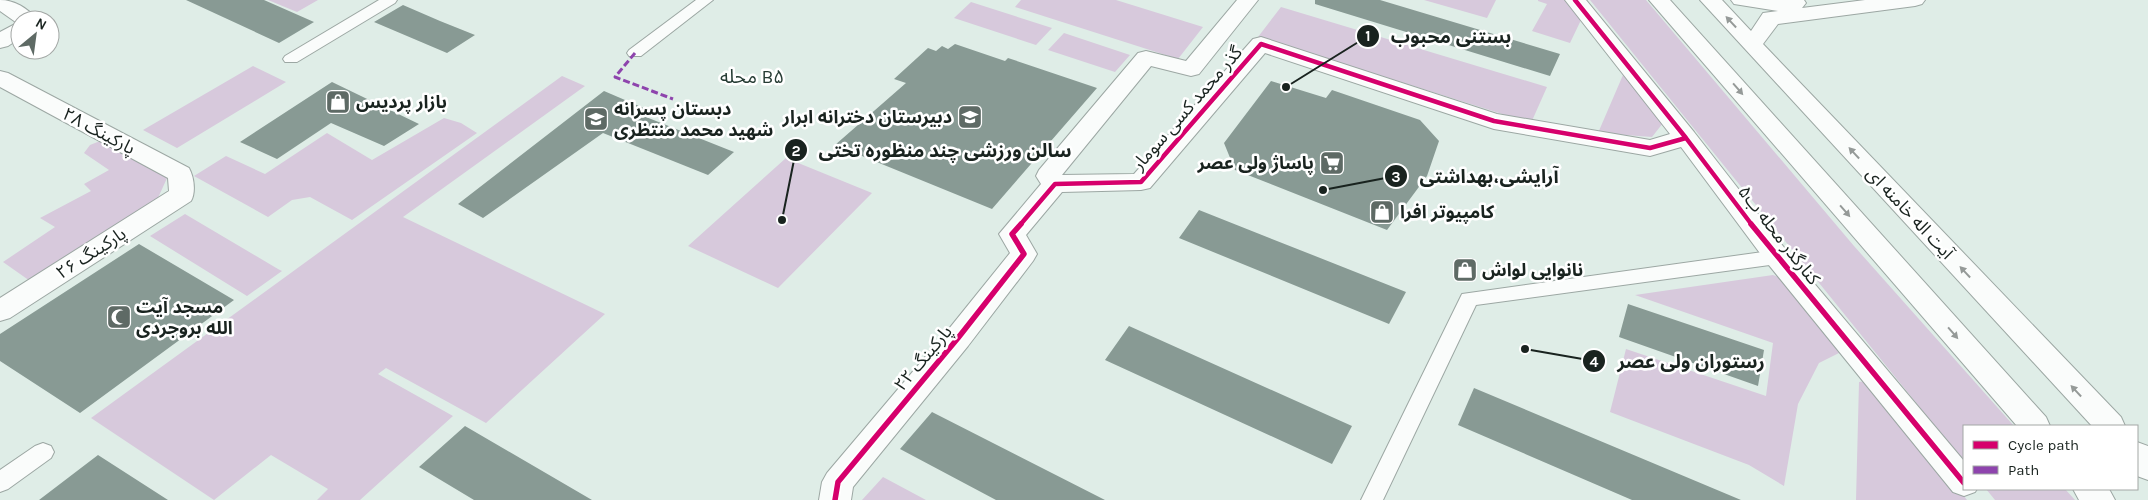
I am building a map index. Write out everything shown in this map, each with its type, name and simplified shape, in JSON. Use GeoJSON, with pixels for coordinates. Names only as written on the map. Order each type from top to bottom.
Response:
{"type":"FeatureCollection","features":[{"type":"Feature","properties":{"kind":"street"},"geometry":{"type":"LineString","coordinates":[[291,59],[390,0]]}},
{"type":"Feature","properties":{"kind":"street"},"geometry":{"type":"LineString","coordinates":[[635,53],[706,0]]}},
{"type":"Feature","properties":{"kind":"street"},"geometry":{"type":"LineString","coordinates":[[1055,184],[1048,176],[1146,58],[1191,69],[1248,0]]}},
{"type":"Feature","properties":{"kind":"street","name":"کنارگذر محله ب۵"},"geometry":{"type":"LineString","coordinates":[[1576,0],[1686,138],[1777,257],[1963,482]]}},
{"type":"Feature","properties":{"kind":"street"},"geometry":{"type":"LineString","coordinates":[[1659,0],[2034,425]]}},
{"type":"Feature","properties":{"kind":"street","name":"آیت اله خامنه ای"},"geometry":{"type":"LineString","coordinates":[[1710,0],[2109,425]]}},
{"type":"Feature","properties":{"kind":"street"},"geometry":{"type":"LineString","coordinates":[[1741,0],[1782,5],[1824,0]]}},
{"type":"Feature","properties":{"kind":"street"},"geometry":{"type":"LineString","coordinates":[[1752,44],[1772,18],[1914,0]]}},
{"type":"Feature","properties":{"kind":"street"},"geometry":{"type":"LineString","coordinates":[[5,1],[15,10]]}},
{"type":"Feature","properties":{"kind":"street","name":"گذر محمد کسی سومار"},"geometry":{"type":"LineString","coordinates":[[1055,184],[1141,182],[1261,44],[1494,120],[1650,148],[1686,138]]}},
{"type":"Feature","properties":{"kind":"street","name":"پارکینگ ۲۸"},"geometry":{"type":"LineString","coordinates":[[0,78],[180,174],[182,195]]}},
{"type":"Feature","properties":{"kind":"street","name":"پارکینگ ۲۲"},"geometry":{"type":"LineString","coordinates":[[835,500],[838,482],[958,338],[1024,254],[1012,234],[1055,184]]}},
{"type":"Feature","properties":{"kind":"street","name":"پارکینگ ۲۶"},"geometry":{"type":"LineString","coordinates":[[0,311],[182,195]]}},
{"type":"Feature","properties":{"kind":"street"},"geometry":{"type":"LineString","coordinates":[[1372,500],[1469,299],[1777,257]]}},
{"type":"Feature","properties":{"kind":"street"},"geometry":{"type":"LineString","coordinates":[[0,482],[43,452]]}},
{"type":"Feature","properties":{"kind":"street"},"geometry":{"type":"LineString","coordinates":[[2138,456],[2148,467]]}},
{"type":"Feature","properties":{"kind":"street"},"geometry":{"type":"LineString","coordinates":[[1970,490],[1978,500]]}},
{"type":"Feature","properties":{"kind":"street"},"geometry":{"type":"LineString","coordinates":[[2090,490],[2099,500]]}},
{"type":"Feature","properties":{"kind":"shaded area"},"geometry":{"type":"Polygon","coordinates":[[[268,0],[318,0],[297,12],[268,0]]]}},
{"type":"Feature","properties":{"kind":"shaded area"},"geometry":{"type":"Polygon","coordinates":[[[1021,0],[1116,0],[1203,27],[1178,59],[1015,7],[1021,0]]]}},
{"type":"Feature","properties":{"kind":"shaded area"},"geometry":{"type":"Polygon","coordinates":[[[1424,0],[1496,0],[1487,18],[1424,0]]]}},
{"type":"Feature","properties":{"kind":"shaded area"},"geometry":{"type":"Polygon","coordinates":[[[1538,0],[1567,0],[1575,10],[1581,20],[1570,43],[1532,31],[1547,4],[1538,0]]]}},
{"type":"Feature","properties":{"kind":"shaded area"},"geometry":{"type":"Polygon","coordinates":[[[1590,0],[1646,0],[1854,246],[2013,425],[1963,425],[1963,461],[1590,0]]]}},
{"type":"Feature","properties":{"kind":"shaded area"},"geometry":{"type":"Polygon","coordinates":[[[971,2],[1052,28],[1036,45],[954,18],[971,2]]]}},
{"type":"Feature","properties":{"kind":"shaded area"},"geometry":{"type":"Polygon","coordinates":[[[1281,7],[1547,87],[1531,123],[1258,37],[1281,7]]]}},
{"type":"Feature","properties":{"kind":"shaded area"},"geometry":{"type":"Polygon","coordinates":[[[1064,33],[1130,55],[1115,72],[1048,50],[1064,33]]]}},
{"type":"Feature","properties":{"kind":"shaded area"},"geometry":{"type":"Polygon","coordinates":[[[253,66],[286,82],[177,148],[143,130],[253,66]]]}},
{"type":"Feature","properties":{"kind":"shaded area"},"geometry":{"type":"Polygon","coordinates":[[[1623,75],[1663,123],[1652,137],[1598,133],[1623,75]]]}},
{"type":"Feature","properties":{"kind":"shaded area"},"geometry":{"type":"Polygon","coordinates":[[[562,76],[585,86],[403,217],[605,314],[486,423],[386,368],[378,374],[453,416],[360,500],[317,500],[328,489],[271,455],[214,500],[91,418],[562,76]]]}},
{"type":"Feature","properties":{"kind":"shaded area"},"geometry":{"type":"Polygon","coordinates":[[[444,118],[461,123],[477,133],[352,220],[310,197],[292,200],[268,217],[194,176],[226,156],[265,174],[327,133],[372,160],[444,118]]]}},
{"type":"Feature","properties":{"kind":"shaded area"},"geometry":{"type":"Polygon","coordinates":[[[100,141],[168,176],[157,200],[30,281],[3,262],[55,227],[40,218],[91,191],[84,184],[109,170],[84,153],[90,145],[100,141]]]}},
{"type":"Feature","properties":{"kind":"shaded area"},"geometry":{"type":"Polygon","coordinates":[[[786,158],[872,193],[778,288],[688,246],[786,158]]]}},
{"type":"Feature","properties":{"kind":"shaded area"},"geometry":{"type":"Polygon","coordinates":[[[185,214],[282,271],[247,296],[150,236],[185,214]]]}},
{"type":"Feature","properties":{"kind":"shaded area"},"geometry":{"type":"Polygon","coordinates":[[[1773,275],[1791,282],[1841,352],[1819,363],[1798,404],[1784,486],[1749,465],[1610,412],[1626,349],[1766,396],[1773,343],[1635,295],[1773,275]]]}},
{"type":"Feature","properties":{"kind":"shaded area"},"geometry":{"type":"Polygon","coordinates":[[[1874,380],[1967,500],[1856,500],[1859,382],[1874,380]]]}},
{"type":"Feature","properties":{"kind":"shaded area"},"geometry":{"type":"Polygon","coordinates":[[[883,477],[926,500],[862,500],[883,477]]]}},
{"type":"Feature","properties":{"kind":"shaded area"},"geometry":{"type":"Polygon","coordinates":[[[1987,490],[2066,490],[2075,500],[1995,500],[1987,490]]]}},
{"type":"Feature","properties":{"kind":"building"},"geometry":{"type":"Polygon","coordinates":[[[186,0],[264,0],[314,22],[279,43],[186,0]]]}},
{"type":"Feature","properties":{"kind":"building"},"geometry":{"type":"Polygon","coordinates":[[[1315,0],[1380,0],[1560,54],[1550,76],[1315,4],[1315,0]]]}},
{"type":"Feature","properties":{"kind":"building"},"geometry":{"type":"Polygon","coordinates":[[[403,5],[475,35],[447,53],[374,22],[403,5]]]}},
{"type":"Feature","properties":{"kind":"building","name":"دبیرستان دخترانه ابرار"},"geometry":{"type":"Polygon","coordinates":[[[955,44],[1005,61],[1008,58],[1097,88],[992,209],[835,145],[906,83],[894,79],[928,48],[936,51],[942,46],[948,49],[955,44]]]}},
{"type":"Feature","properties":{"kind":"building","name":"پاساژ ولی عصر"},"geometry":{"type":"Polygon","coordinates":[[[1271,81],[1326,98],[1332,90],[1420,120],[1439,141],[1427,176],[1387,230],[1235,170],[1224,143],[1271,81]]]}},
{"type":"Feature","properties":{"kind":"building","name":"بازار پردیس"},"geometry":{"type":"Polygon","coordinates":[[[332,82],[419,124],[384,146],[331,123],[277,159],[240,142],[332,82]]]}},
{"type":"Feature","properties":{"kind":"building"},"geometry":{"type":"Polygon","coordinates":[[[604,91],[653,112],[646,117],[734,152],[708,175],[603,133],[483,218],[458,204],[604,91]]]}},
{"type":"Feature","properties":{"kind":"building"},"geometry":{"type":"Polygon","coordinates":[[[1199,210],[1406,292],[1389,324],[1179,238],[1199,210]]]}},
{"type":"Feature","properties":{"kind":"building","name":"مسجد آیت الله بروجردی"},"geometry":{"type":"Polygon","coordinates":[[[139,244],[234,300],[80,413],[0,361],[0,334],[139,244]]]}},
{"type":"Feature","properties":{"kind":"building"},"geometry":{"type":"Polygon","coordinates":[[[1628,304],[1764,350],[1758,386],[1619,337],[1628,304]]]}},
{"type":"Feature","properties":{"kind":"building"},"geometry":{"type":"Polygon","coordinates":[[[1129,326],[1352,426],[1332,464],[1105,360],[1129,326]]]}},
{"type":"Feature","properties":{"kind":"building"},"geometry":{"type":"Polygon","coordinates":[[[1474,388],[1741,500],[1632,500],[1458,425],[1474,388]]]}},
{"type":"Feature","properties":{"kind":"building"},"geometry":{"type":"Polygon","coordinates":[[[932,412],[1105,500],[996,500],[900,449],[932,412]]]}},
{"type":"Feature","properties":{"kind":"building"},"geometry":{"type":"Polygon","coordinates":[[[465,426],[592,500],[474,500],[419,467],[465,426]]]}},
{"type":"Feature","properties":{"kind":"building"},"geometry":{"type":"Polygon","coordinates":[[[98,455],[168,500],[39,500],[98,455]]]}},
{"type":"Feature","properties":{"kind":"marked path"},"geometry":{"type":"LineString","coordinates":[[635,53],[615,77],[673,99]]}},
{"type":"Feature","properties":{"kind":"cycle path"},"geometry":{"type":"LineString","coordinates":[[1575,0],[1686,138],[1777,257],[1963,482]]}},
{"type":"Feature","properties":{"kind":"cycle path"},"geometry":{"type":"LineString","coordinates":[[835,500],[838,482],[958,338],[1024,254],[1012,234],[1055,184],[1141,182],[1261,44],[1494,121],[1650,148],[1686,138]]}},
{"type":"Feature","properties":{"kind":"place","name":"بستنی محبوب"},"geometry":{"type":"Point","coordinates":[1286,87]}},
{"type":"Feature","properties":{"kind":"place","name":"بازار پردیس"},"geometry":{"type":"Point","coordinates":[338,102]}},
{"type":"Feature","properties":{"kind":"place","name":"دبیرستان دخترانه ابرار"},"geometry":{"type":"Point","coordinates":[970,117]}},
{"type":"Feature","properties":{"kind":"place","name":"دبستان پسرانه شهید محمد منتظری"},"geometry":{"type":"Point","coordinates":[596,119]}},
{"type":"Feature","properties":{"kind":"place","name":"پاساژ ولی عصر"},"geometry":{"type":"Point","coordinates":[1332,163]}},
{"type":"Feature","properties":{"kind":"place","name":"آرایشی،بهداشتی"},"geometry":{"type":"Point","coordinates":[1323,190]}},
{"type":"Feature","properties":{"kind":"place","name":"کامپیوتر افرا"},"geometry":{"type":"Point","coordinates":[1382,212]}},
{"type":"Feature","properties":{"kind":"place","name":"سالن ورزشی چند منظوره تختی"},"geometry":{"type":"Point","coordinates":[782,220]}},
{"type":"Feature","properties":{"kind":"place","name":"نانوایی لواش"},"geometry":{"type":"Point","coordinates":[1465,270]}},
{"type":"Feature","properties":{"kind":"place","name":"مسجد آیت الله بروجردی"},"geometry":{"type":"Point","coordinates":[119,317]}},
{"type":"Feature","properties":{"kind":"place","name":"رستوران ولی عصر"},"geometry":{"type":"Point","coordinates":[1525,349]}},
{"type":"Feature","properties":{"kind":"district","name":"محله B۵"},"geometry":{"type":"Point","coordinates":[752,77]}}]}
